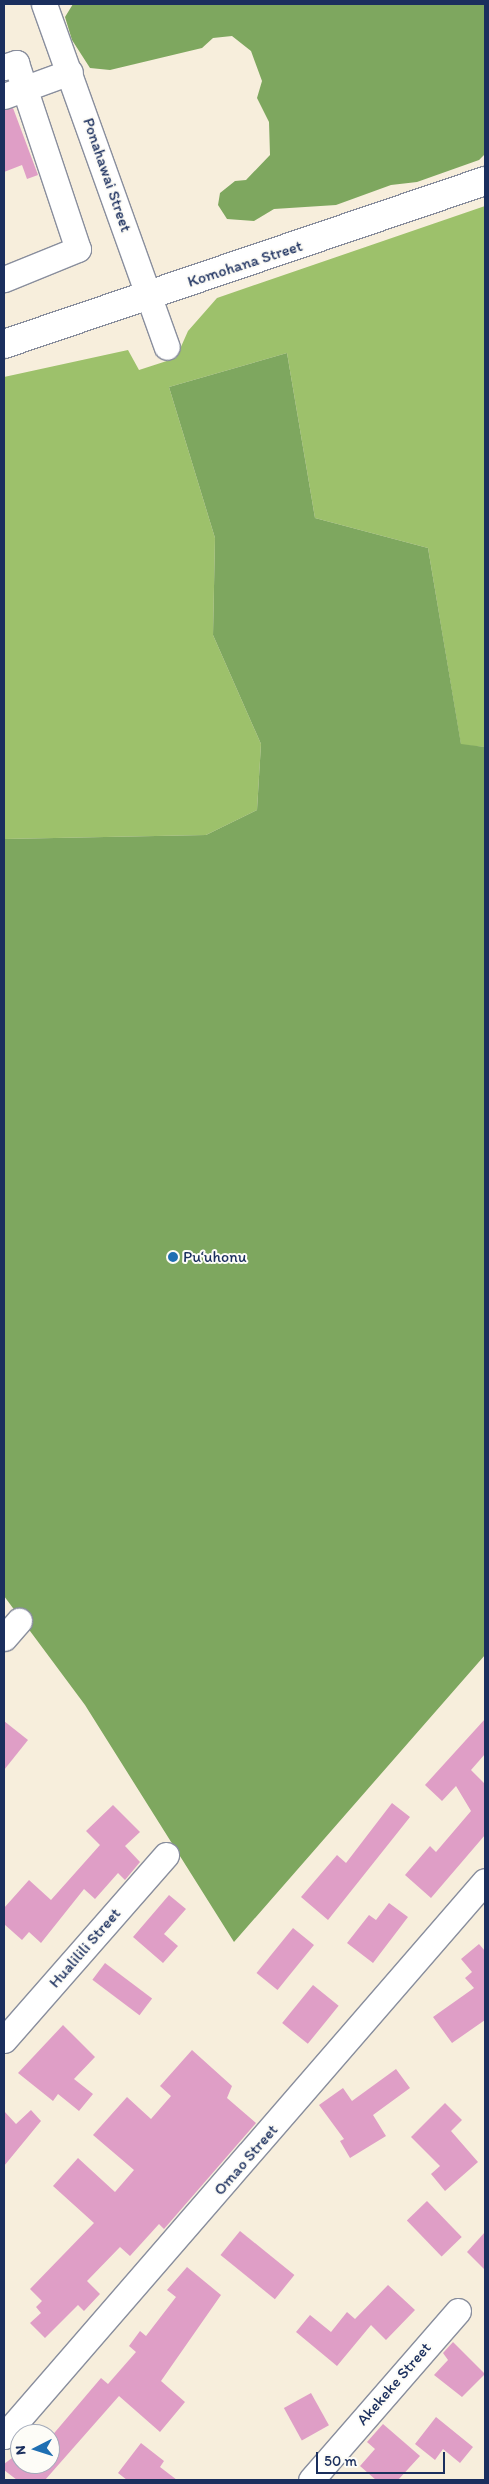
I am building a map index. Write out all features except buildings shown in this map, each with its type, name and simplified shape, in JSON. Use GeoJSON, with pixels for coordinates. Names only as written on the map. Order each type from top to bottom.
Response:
{"type":"FeatureCollection","features":[{"type":"Feature","properties":{"kind":"main road","name":"Komohana Street"},"geometry":{"type":"LineString","coordinates":[[4,344],[485,182]]}},
{"type":"Feature","properties":{"kind":"street","name":"Ponahawai Street"},"geometry":{"type":"LineString","coordinates":[[44,4],[150,295],[167,347]]}},
{"type":"Feature","properties":{"kind":"street"},"geometry":{"type":"LineString","coordinates":[[4,67],[16,63],[14,92],[78,249],[4,279]]}},
{"type":"Feature","properties":{"kind":"street"},"geometry":{"type":"LineString","coordinates":[[14,92],[70,72]]}},
{"type":"Feature","properties":{"kind":"street","name":"Hualilili Street"},"geometry":{"type":"LineString","coordinates":[[4,2040],[166,1855]]}},
{"type":"Feature","properties":{"kind":"street","name":"Omao Street"},"geometry":{"type":"LineString","coordinates":[[4,2436],[485,1881]]}},
{"type":"Feature","properties":{"kind":"street","name":"Akekeke Street"},"geometry":{"type":"LineString","coordinates":[[311,2480],[458,2311]]}},
{"type":"Feature","properties":{"kind":"green space"},"geometry":{"type":"Polygon","coordinates":[[[73,4],[485,4],[485,154],[479,160],[417,182],[391,185],[336,205],[274,209],[254,221],[227,219],[218,205],[220,193],[235,181],[246,180],[270,155],[269,122],[257,98],[262,81],[251,51],[232,36],[213,38],[202,48],[110,70],[90,68],[72,40],[65,17],[73,4]]]}},
{"type":"Feature","properties":{"kind":"green space"},"geometry":{"type":"Polygon","coordinates":[[[485,206],[485,747],[461,745],[428,548],[315,518],[287,353],[169,387],[215,538],[213,635],[261,744],[257,810],[206,835],[4,839],[4,377],[128,350],[139,370],[176,358],[188,331],[217,298],[485,206]]]}},
{"type":"Feature","properties":{"kind":"green space"},"geometry":{"type":"Polygon","coordinates":[[[287,353],[315,518],[428,548],[461,744],[485,747],[485,1655],[234,1942],[85,1705],[4,1596],[4,839],[206,835],[257,810],[261,744],[213,635],[215,538],[169,387],[287,353]]]}},
{"type":"Feature","properties":{"kind":"place","name":"Puʻuhonu"},"geometry":{"type":"Point","coordinates":[173,1257]}}]}
